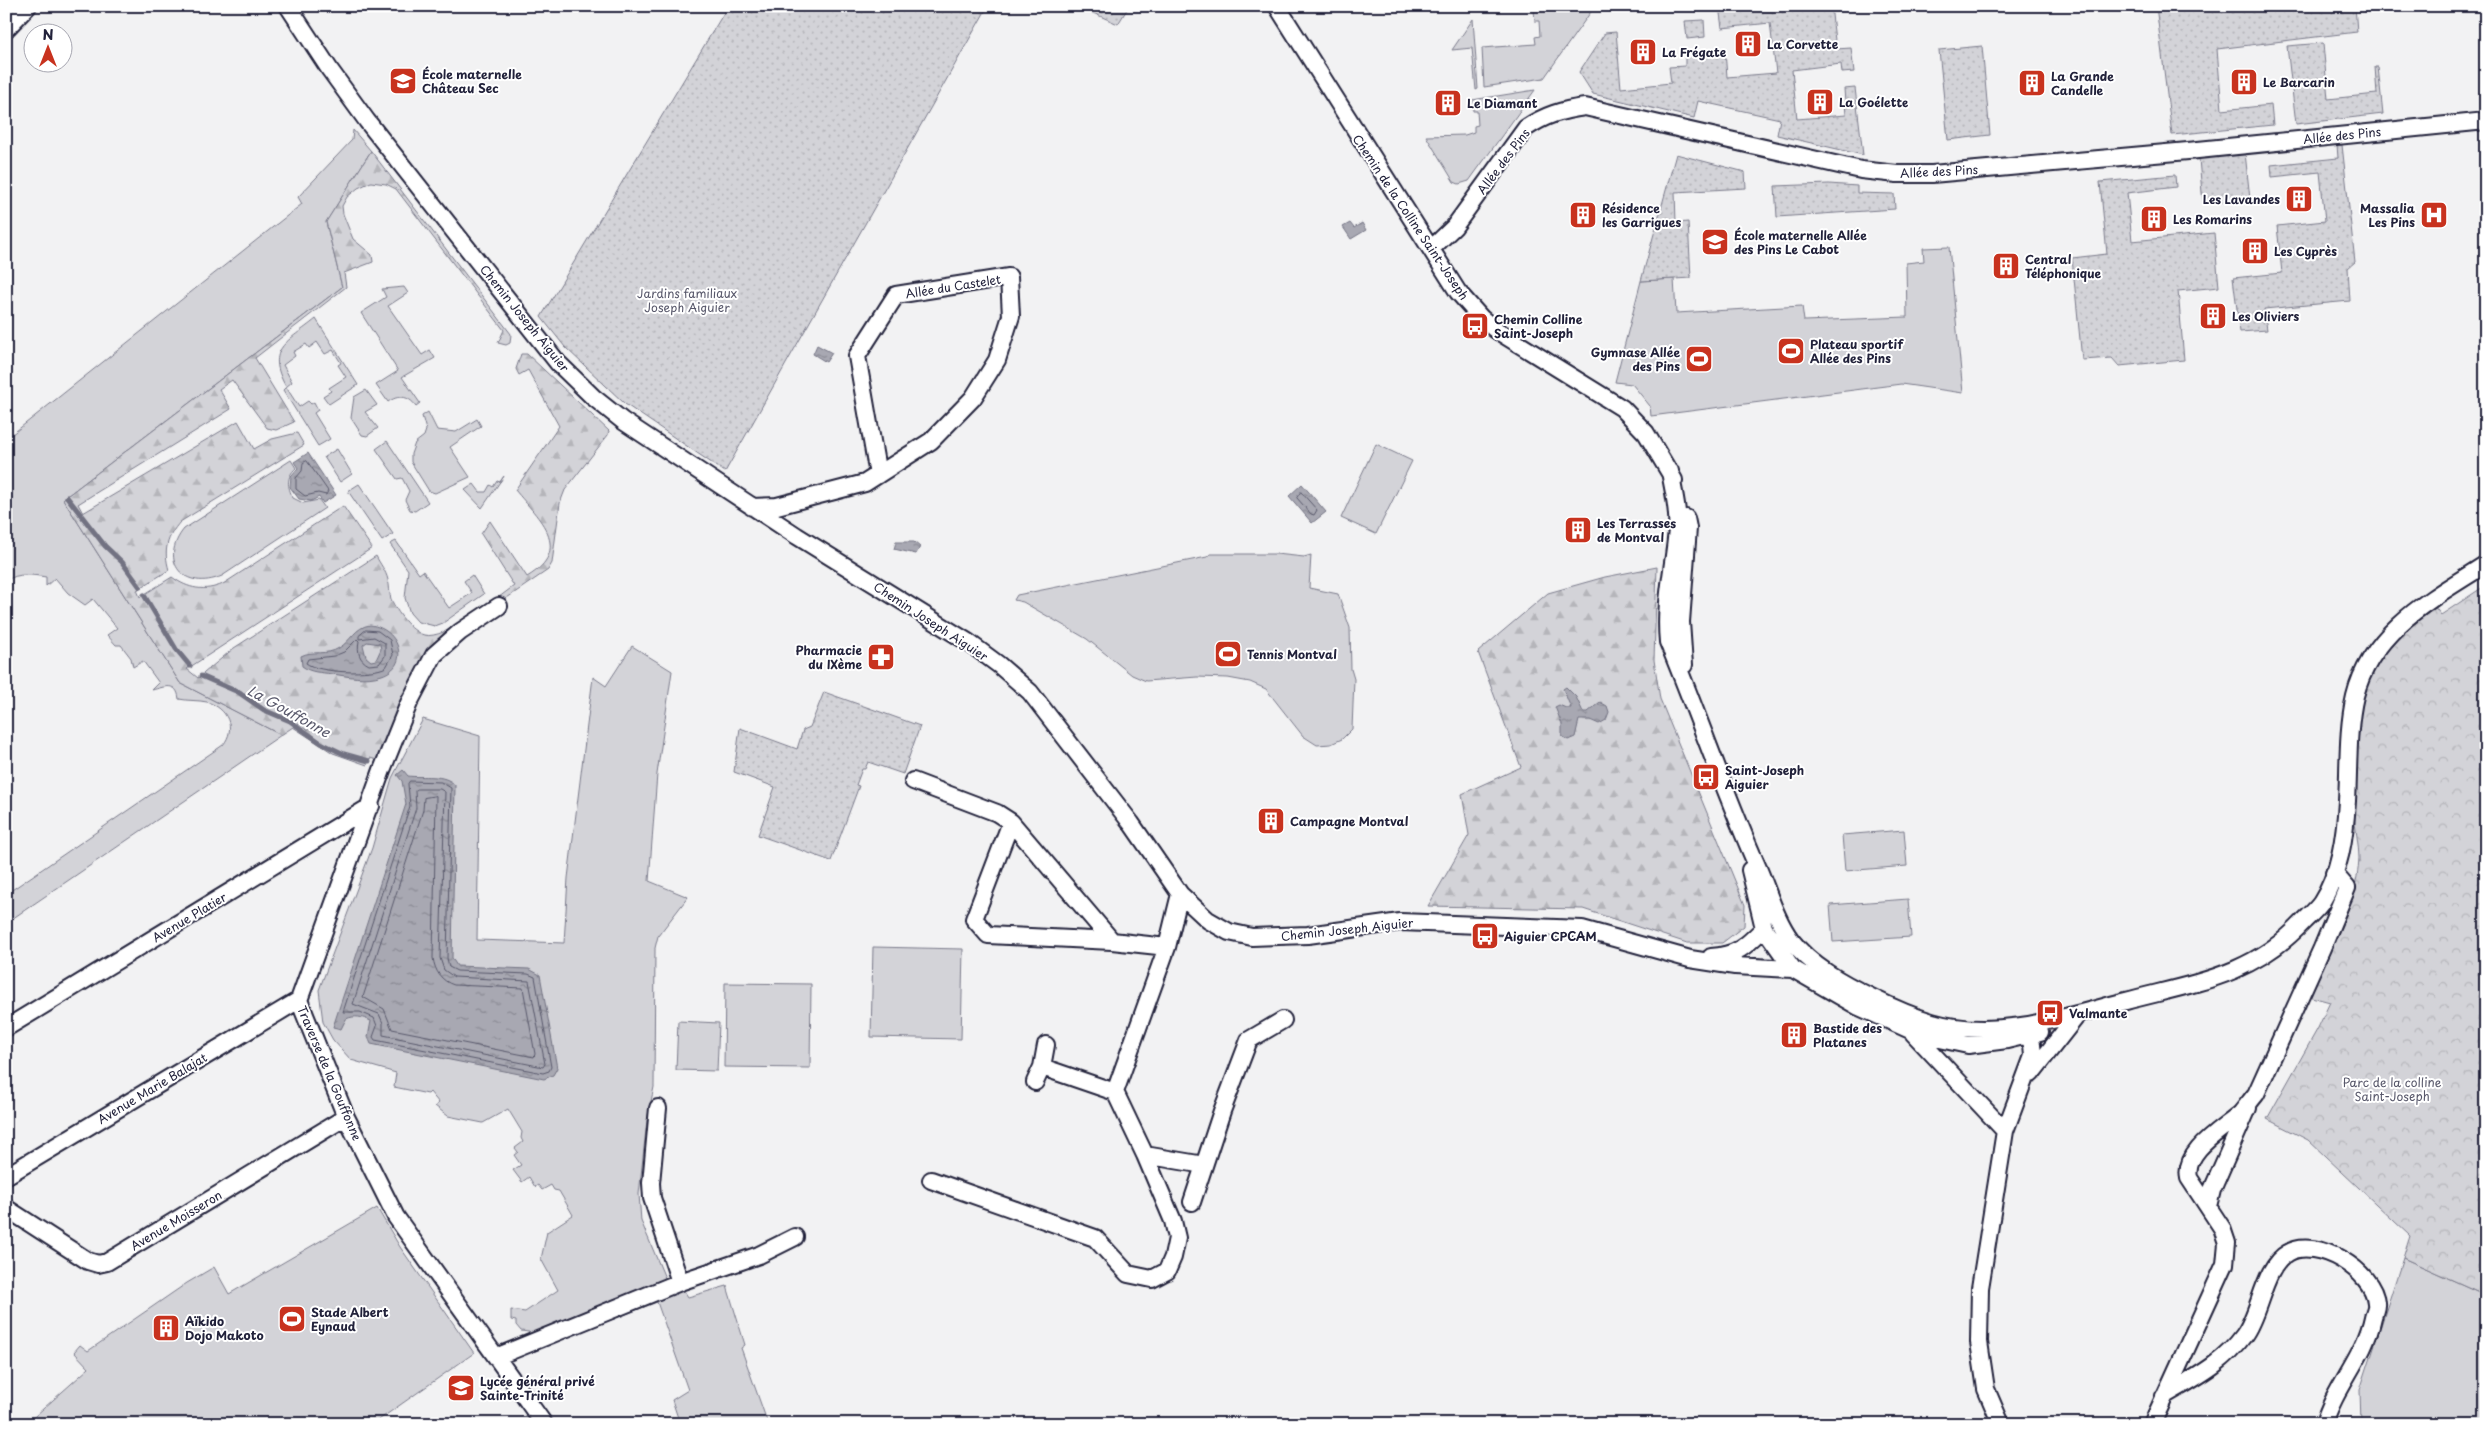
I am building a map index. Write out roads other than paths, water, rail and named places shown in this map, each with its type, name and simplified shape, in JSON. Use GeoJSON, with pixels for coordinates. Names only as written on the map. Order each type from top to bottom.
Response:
{"type":"FeatureCollection","features":[{"type":"Feature","properties":{"kind":"street"},"geometry":{"type":"LineString","coordinates":[[6,29],[28,6]]}},
{"type":"Feature","properties":{"kind":"street","name":"Chemin Joseph Aiguier"},"geometry":{"type":"LineString","coordinates":[[288,6],[330,70],[367,121],[558,363],[593,397],[623,421],[752,507],[968,642],[1030,692],[1131,823],[1180,894],[1208,920],[1229,932],[1252,937],[1308,935],[1400,922],[1582,929],[1690,958],[1735,966],[1793,969]]}},
{"type":"Feature","properties":{"kind":"street","name":"Chemin de la Colline Saint-Joseph"},"geometry":{"type":"LineString","coordinates":[[1277,6],[1351,126],[1458,292],[1481,318],[1496,330],[1622,408],[1646,433],[1670,471],[1685,509],[1688,528],[1681,622],[1681,647],[1687,688],[1742,831],[1788,935],[1829,975],[1902,1012],[1934,1023],[1966,1028],[2026,1031],[2092,1010],[2236,971],[2269,953],[2296,930],[2321,903],[2334,873],[2345,834],[2352,720],[2355,697],[2363,674],[2385,640],[2399,624],[2423,604],[2486,564]]}},
{"type":"Feature","properties":{"kind":"street","name":"Allée des Pins"},"geometry":{"type":"LineString","coordinates":[[1431,249],[1454,227],[1526,128],[1542,117],[1564,110],[1585,107],[1861,170],[1897,174],[1932,174],[2188,151],[2486,120]]}},
{"type":"Feature","properties":{"kind":"street","name":"Allée du Castelet"},"geometry":{"type":"LineString","coordinates":[[752,507],[777,506],[865,483],[878,475],[931,441],[973,398],[997,360],[1011,316],[1009,277],[896,296],[857,356],[878,475]]}},
{"type":"Feature","properties":{"kind":"street","name":"Traverse de la Gouffonne"},"geometry":{"type":"LineString","coordinates":[[499,606],[460,632],[434,655],[410,703],[382,770],[371,806],[299,1000],[346,1117],[396,1217],[544,1424]]}},
{"type":"Feature","properties":{"kind":"street"},"geometry":{"type":"LineString","coordinates":[[913,780],[996,813],[1011,822],[1112,941]]}},
{"type":"Feature","properties":{"kind":"street","name":"Avenue Platier"},"geometry":{"type":"LineString","coordinates":[[6,1028],[371,806]]}},
{"type":"Feature","properties":{"kind":"street"},"geometry":{"type":"LineString","coordinates":[[1011,822],[974,919],[988,935],[1112,941],[1167,947]]}},
{"type":"Feature","properties":{"kind":"street","name":"Chemin de la Colline Saint-Joseph"},"geometry":{"type":"LineString","coordinates":[[1742,831],[1764,928],[1793,969],[1859,1007],[1911,1031],[1941,1041],[1968,1045],[2075,1018],[2092,1010]]}},
{"type":"Feature","properties":{"kind":"street"},"geometry":{"type":"LineString","coordinates":[[2208,1206],[2212,1190],[2322,948],[2347,888],[2334,873]]}},
{"type":"Feature","properties":{"kind":"street"},"geometry":{"type":"LineString","coordinates":[[931,1180],[1095,1238],[1128,1274],[1152,1279],[1166,1272],[1173,1257],[1177,1238],[1173,1221],[1145,1154],[1115,1092],[1167,947],[1180,894]]}},
{"type":"Feature","properties":{"kind":"street"},"geometry":{"type":"LineString","coordinates":[[1764,928],[1788,935],[1793,969]]}},
{"type":"Feature","properties":{"kind":"street","name":"Chemin Joseph Aiguier"},"geometry":{"type":"LineString","coordinates":[[1690,958],[1734,954],[1764,928]]}},
{"type":"Feature","properties":{"kind":"street","name":"Avenue Marie Balajat"},"geometry":{"type":"LineString","coordinates":[[6,1176],[299,1000]]}},
{"type":"Feature","properties":{"kind":"street"},"geometry":{"type":"LineString","coordinates":[[2024,1083],[2075,1018]]}},
{"type":"Feature","properties":{"kind":"street"},"geometry":{"type":"LineString","coordinates":[[1192,1202],[1222,1111],[1249,1040],[1283,1020]]}},
{"type":"Feature","properties":{"kind":"street","name":"Chemin de la Colline Saint-Joseph"},"geometry":{"type":"LineString","coordinates":[[1941,1041],[1966,1028]]}},
{"type":"Feature","properties":{"kind":"street"},"geometry":{"type":"LineString","coordinates":[[1911,1031],[2005,1131]]}},
{"type":"Feature","properties":{"kind":"street"},"geometry":{"type":"LineString","coordinates":[[2001,1424],[1986,1389],[1979,1342],[1980,1288],[2005,1131],[2033,1056],[2026,1031]]}},
{"type":"Feature","properties":{"kind":"street"},"geometry":{"type":"LineString","coordinates":[[1937,1060],[1941,1041]]}},
{"type":"Feature","properties":{"kind":"street"},"geometry":{"type":"LineString","coordinates":[[1046,1045],[1039,1074],[1115,1092]]}},
{"type":"Feature","properties":{"kind":"street"},"geometry":{"type":"LineString","coordinates":[[2152,1424],[2225,1264],[2227,1243],[2222,1228],[2189,1178],[2187,1172],[2190,1160],[2214,1132],[2240,1113],[2253,1097]]}},
{"type":"Feature","properties":{"kind":"street"},"geometry":{"type":"LineString","coordinates":[[658,1108],[651,1183],[652,1198],[680,1282]]}},
{"type":"Feature","properties":{"kind":"street","name":"Avenue Moisseron"},"geometry":{"type":"LineString","coordinates":[[6,1208],[88,1261],[98,1264],[107,1262],[346,1117]]}},
{"type":"Feature","properties":{"kind":"street"},"geometry":{"type":"LineString","coordinates":[[1145,1154],[1204,1165]]}},
{"type":"Feature","properties":{"kind":"street"},"geometry":{"type":"LineString","coordinates":[[496,1357],[680,1282],[759,1255],[795,1237]]}},
{"type":"Feature","properties":{"kind":"street"},"geometry":{"type":"LineString","coordinates":[[2164,1396],[2222,1362],[2246,1334],[2274,1264],[2289,1252],[2311,1249],[2338,1257],[2365,1276],[2376,1302],[2369,1335],[2324,1424]]}},
{"type":"Feature","properties":{"kind":"water"},"geometry":{"type":"Polygon","coordinates":[[[1350,223],[1354,228],[1362,223],[1366,230],[1351,239],[1343,227],[1350,223]]]}},
{"type":"Feature","properties":{"kind":"water"},"geometry":{"type":"Polygon","coordinates":[[[817,345],[832,353],[826,362],[813,354],[817,345]]]}},
{"type":"Feature","properties":{"kind":"water"},"geometry":{"type":"Polygon","coordinates":[[[308,453],[336,495],[323,503],[319,497],[311,501],[299,499],[290,487],[291,476],[298,468],[294,462],[308,453]]]}},
{"type":"Feature","properties":{"kind":"water"},"geometry":{"type":"Polygon","coordinates":[[[1302,484],[1326,512],[1312,523],[1289,496],[1302,484]]]}},
{"type":"Feature","properties":{"kind":"water"},"geometry":{"type":"Polygon","coordinates":[[[896,542],[914,542],[920,547],[916,554],[894,549],[896,542]]]}},
{"type":"Feature","properties":{"kind":"water"},"geometry":{"type":"Polygon","coordinates":[[[370,625],[381,628],[395,640],[399,656],[391,670],[376,677],[363,678],[316,672],[302,666],[301,656],[334,650],[343,645],[365,626],[370,625]],[[367,642],[363,645],[366,657],[371,661],[376,660],[381,649],[380,644],[367,642]]]}},
{"type":"Feature","properties":{"kind":"water"},"geometry":{"type":"Polygon","coordinates":[[[1566,687],[1576,697],[1583,712],[1588,712],[1600,702],[1607,706],[1609,712],[1606,720],[1599,724],[1590,720],[1579,720],[1575,737],[1568,740],[1562,736],[1562,724],[1555,707],[1559,705],[1571,708],[1563,689],[1566,687]]]}},
{"type":"Feature","properties":{"kind":"water"},"geometry":{"type":"Polygon","coordinates":[[[403,770],[408,776],[439,777],[455,785],[452,958],[457,966],[529,969],[540,975],[557,1068],[553,1075],[544,1079],[371,1044],[368,1037],[371,1021],[362,1018],[352,1017],[346,1019],[341,1029],[333,1027],[406,804],[402,781],[397,775],[403,770]]]}},
{"type":"Feature","properties":{"kind":"waterway","name":"La Gouffonne"},"geometry":{"type":"LineString","coordinates":[[67,497],[105,546],[122,562],[140,587]]}},
{"type":"Feature","properties":{"kind":"waterway","name":"La Gouffonne"},"geometry":{"type":"LineString","coordinates":[[144,595],[176,649],[190,666]]}},
{"type":"Feature","properties":{"kind":"waterway","name":"La Gouffonne"},"geometry":{"type":"LineString","coordinates":[[201,676],[238,692],[264,710],[290,721],[321,743],[344,754],[369,761]]}},
{"type":"Feature","properties":{"kind":"place","name":"La Corvette"},"geometry":{"type":"Point","coordinates":[1748,44]}},
{"type":"Feature","properties":{"kind":"place","name":"La Frégate"},"geometry":{"type":"Point","coordinates":[1643,52]}},
{"type":"Feature","properties":{"kind":"place","name":"École maternelle Château Sec"},"geometry":{"type":"Point","coordinates":[403,81]}},
{"type":"Feature","properties":{"kind":"place","name":"Le Barcarin"},"geometry":{"type":"Point","coordinates":[2244,82]}},
{"type":"Feature","properties":{"kind":"place","name":"La Grande Candelle"},"geometry":{"type":"Point","coordinates":[2032,83]}},
{"type":"Feature","properties":{"kind":"place","name":"La Goélette"},"geometry":{"type":"Point","coordinates":[1820,102]}},
{"type":"Feature","properties":{"kind":"place","name":"Le Diamant"},"geometry":{"type":"Point","coordinates":[1448,103]}},
{"type":"Feature","properties":{"kind":"place","name":"Les Lavandes"},"geometry":{"type":"Point","coordinates":[2299,199]}},
{"type":"Feature","properties":{"kind":"place","name":"Résidence les Garrigues"},"geometry":{"type":"Point","coordinates":[1583,215]}},
{"type":"Feature","properties":{"kind":"place","name":"Massalia Les Pins"},"geometry":{"type":"Point","coordinates":[2434,215]}},
{"type":"Feature","properties":{"kind":"place","name":"Les Romarins"},"geometry":{"type":"Point","coordinates":[2154,219]}},
{"type":"Feature","properties":{"kind":"place","name":"École maternelle Allée des Pins Le Cabot"},"geometry":{"type":"Point","coordinates":[1715,242]}},
{"type":"Feature","properties":{"kind":"place","name":"Les Cyprès"},"geometry":{"type":"Point","coordinates":[2255,251]}},
{"type":"Feature","properties":{"kind":"place","name":"Central Téléphonique"},"geometry":{"type":"Point","coordinates":[2006,266]}},
{"type":"Feature","properties":{"kind":"place","name":"Les Oliviers"},"geometry":{"type":"Point","coordinates":[2213,316]}},
{"type":"Feature","properties":{"kind":"place","name":"Chemin Colline Saint-Joseph"},"geometry":{"type":"Point","coordinates":[1475,326]}},
{"type":"Feature","properties":{"kind":"place","name":"Plateau sportif Allée des Pins"},"geometry":{"type":"Point","coordinates":[1791,351]}},
{"type":"Feature","properties":{"kind":"place","name":"Gymnase Allée des Pins"},"geometry":{"type":"Point","coordinates":[1699,359]}},
{"type":"Feature","properties":{"kind":"place","name":"Les Terrasses de Montval"},"geometry":{"type":"Point","coordinates":[1578,530]}},
{"type":"Feature","properties":{"kind":"place","name":"Tennis Montval"},"geometry":{"type":"Point","coordinates":[1228,654]}},
{"type":"Feature","properties":{"kind":"place","name":"Pharmacie du IXème"},"geometry":{"type":"Point","coordinates":[881,657]}},
{"type":"Feature","properties":{"kind":"place","name":"Saint-Joseph Aiguier"},"geometry":{"type":"Point","coordinates":[1706,777]}},
{"type":"Feature","properties":{"kind":"place","name":"Campagne Montval"},"geometry":{"type":"Point","coordinates":[1271,821]}},
{"type":"Feature","properties":{"kind":"place","name":"Aiguier CPCAM"},"geometry":{"type":"Point","coordinates":[1485,936]}},
{"type":"Feature","properties":{"kind":"place","name":"Valmante"},"geometry":{"type":"Point","coordinates":[2050,1013]}},
{"type":"Feature","properties":{"kind":"place","name":"Bastide des Platanes"},"geometry":{"type":"Point","coordinates":[1794,1035]}},
{"type":"Feature","properties":{"kind":"place","name":"Stade Albert Eynaud"},"geometry":{"type":"Point","coordinates":[292,1319]}},
{"type":"Feature","properties":{"kind":"place","name":"Aïkido Dojo Makoto"},"geometry":{"type":"Point","coordinates":[166,1328]}},
{"type":"Feature","properties":{"kind":"place","name":"Lycée général privé Sainte-Trinité"},"geometry":{"type":"Point","coordinates":[461,1388]}},
{"type":"Feature","properties":{"kind":"park label","name":"Jardins familiaux Joseph Aiguier"},"geometry":{"type":"Point","coordinates":[687,300]}},
{"type":"Feature","properties":{"kind":"park label","name":"Parc de la colline Saint-Joseph"},"geometry":{"type":"Point","coordinates":[2392,1089]}}]}
